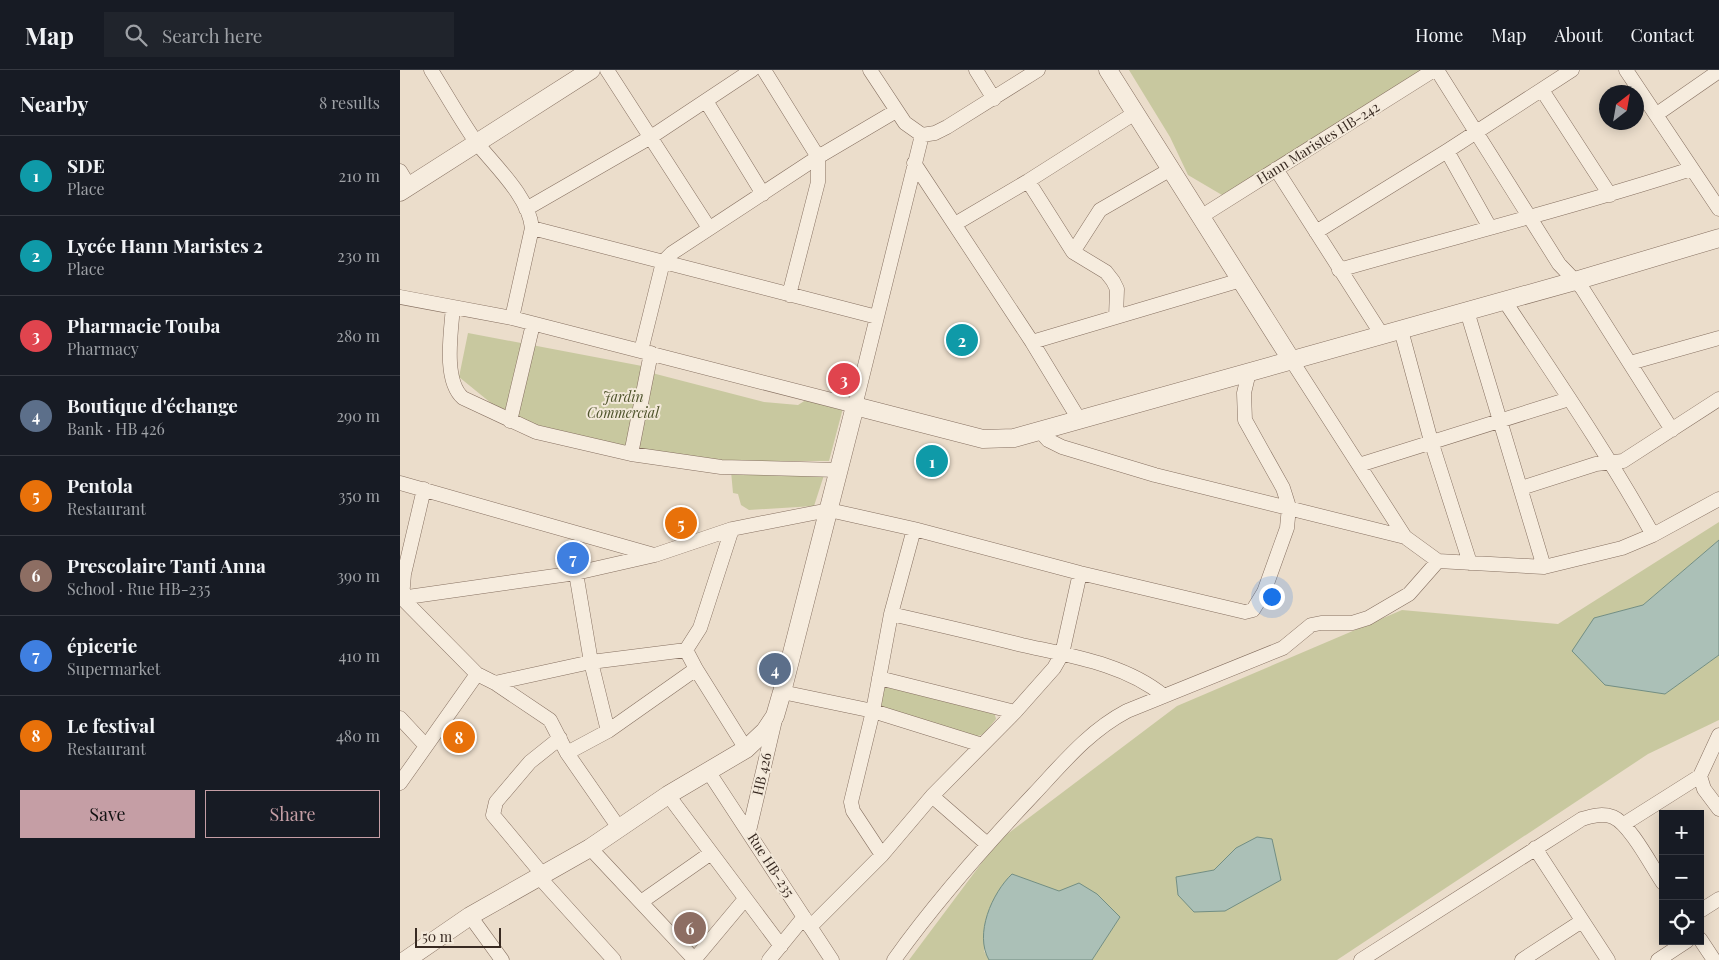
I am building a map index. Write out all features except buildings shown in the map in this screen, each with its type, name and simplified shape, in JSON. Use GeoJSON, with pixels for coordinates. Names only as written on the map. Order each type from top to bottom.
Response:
{"type":"FeatureCollection","features":[{"type":"Feature","properties":{"kind":"street"},"geometry":{"type":"LineString","coordinates":[[431,70],[476,142],[504,175],[531,218],[532,228],[512,318]]}},
{"type":"Feature","properties":{"kind":"street"},"geometry":{"type":"LineString","coordinates":[[403,183],[476,142],[591,70]]}},
{"type":"Feature","properties":{"kind":"street"},"geometry":{"type":"LineString","coordinates":[[606,70],[708,228]]}},
{"type":"Feature","properties":{"kind":"street"},"geometry":{"type":"LineString","coordinates":[[526,209],[651,137],[752,70]]}},
{"type":"Feature","properties":{"kind":"street"},"geometry":{"type":"LineString","coordinates":[[764,70],[818,157],[818,182],[789,295]]}},
{"type":"Feature","properties":{"kind":"street"},"geometry":{"type":"LineString","coordinates":[[870,70],[896,111],[913,130],[922,135],[935,133],[994,99],[1038,70]]}},
{"type":"Feature","properties":{"kind":"street"},"geometry":{"type":"LineString","coordinates":[[976,70],[994,99]]}},
{"type":"Feature","properties":{"kind":"street"},"geometry":{"type":"LineString","coordinates":[[1108,70],[1405,537],[1438,561],[1544,567],[1622,548],[1653,535],[1719,499]]}},
{"type":"Feature","properties":{"kind":"street"},"geometry":{"type":"LineString","coordinates":[[1435,70],[1475,134],[1531,217],[1559,264],[1575,281],[1672,430]]}},
{"type":"Feature","properties":{"kind":"street","name":"Hann Maristes HB-242"},"geometry":{"type":"LineString","coordinates":[[1202,216],[1435,70]]}},
{"type":"Feature","properties":{"kind":"street"},"geometry":{"type":"LineString","coordinates":[[1316,232],[1475,134],[1572,70]]}},
{"type":"Feature","properties":{"kind":"street"},"geometry":{"type":"LineString","coordinates":[[1626,70],[1719,210]]}},
{"type":"Feature","properties":{"kind":"street"},"geometry":{"type":"LineString","coordinates":[[1657,114],[1719,71]]}},
{"type":"Feature","properties":{"kind":"street"},"geometry":{"type":"LineString","coordinates":[[1542,90],[1610,195]]}},
{"type":"Feature","properties":{"kind":"street"},"geometry":{"type":"LineString","coordinates":[[706,101],[763,194]]}},
{"type":"Feature","properties":{"kind":"street"},"geometry":{"type":"LineString","coordinates":[[631,454],[646,352],[663,262],[672,252],[708,228],[818,157],[896,111]]}},
{"type":"Feature","properties":{"kind":"street"},"geometry":{"type":"LineString","coordinates":[[955,224],[1028,181],[1135,113]]}},
{"type":"Feature","properties":{"kind":"street"},"geometry":{"type":"LineString","coordinates":[[406,960],[470,916],[590,848],[668,795],[746,749],[765,731],[775,716],[829,510],[922,135]]}},
{"type":"Feature","properties":{"kind":"street"},"geometry":{"type":"LineString","coordinates":[[1447,151],[1489,226]]}},
{"type":"Feature","properties":{"kind":"street"},"geometry":{"type":"LineString","coordinates":[[914,164],[1032,342],[1080,421]]}},
{"type":"Feature","properties":{"kind":"street"},"geometry":{"type":"LineString","coordinates":[[1073,252],[1100,210],[1171,169]]}},
{"type":"Feature","properties":{"kind":"street"},"geometry":{"type":"LineString","coordinates":[[1276,169],[1382,335]]}},
{"type":"Feature","properties":{"kind":"street"},"geometry":{"type":"LineString","coordinates":[[1339,270],[1489,226],[1531,217],[1610,195],[1691,169]]}},
{"type":"Feature","properties":{"kind":"street"},"geometry":{"type":"LineString","coordinates":[[1028,181],[1073,252],[1106,272],[1113,280],[1117,289],[1116,317]]}},
{"type":"Feature","properties":{"kind":"street"},"geometry":{"type":"LineString","coordinates":[[532,228],[877,317]]}},
{"type":"Feature","properties":{"kind":"street"},"geometry":{"type":"LineString","coordinates":[[400,297],[512,318],[983,439],[1014,438],[1575,281],[1719,238]]}},
{"type":"Feature","properties":{"kind":"street"},"geometry":{"type":"LineString","coordinates":[[1032,342],[1241,280]]}},
{"type":"Feature","properties":{"kind":"street"},"geometry":{"type":"LineString","coordinates":[[1504,300],[1570,399],[1653,535]]}},
{"type":"Feature","properties":{"kind":"street"},"geometry":{"type":"LineString","coordinates":[[453,307],[449,348],[454,390],[463,398],[536,432],[631,454],[721,467],[839,470]]}},
{"type":"Feature","properties":{"kind":"street"},"geometry":{"type":"LineString","coordinates":[[1467,311],[1544,567]]}},
{"type":"Feature","properties":{"kind":"street"},"geometry":{"type":"LineString","coordinates":[[510,421],[533,324]]}},
{"type":"Feature","properties":{"kind":"street"},"geometry":{"type":"LineString","coordinates":[[1401,330],[1430,441],[1470,563]]}},
{"type":"Feature","properties":{"kind":"street"},"geometry":{"type":"LineString","coordinates":[[1630,363],[1719,338]]}},
{"type":"Feature","properties":{"kind":"street"},"geometry":{"type":"LineString","coordinates":[[401,597],[576,573],[655,555],[732,529],[829,510],[914,529],[1080,573],[1245,612],[1253,610],[1264,592],[1287,528],[1289,507],[1284,488],[1245,420],[1244,392],[1249,372]]}},
{"type":"Feature","properties":{"kind":"street"},"geometry":{"type":"LineString","coordinates":[[1359,465],[1430,441],[1570,399]]}},
{"type":"Feature","properties":{"kind":"street"},"geometry":{"type":"LineString","coordinates":[[1521,488],[1596,464],[1622,460],[1719,399]]}},
{"type":"Feature","properties":{"kind":"street"},"geometry":{"type":"LineString","coordinates":[[1040,431],[1048,440],[1062,447],[1155,475],[1405,537]]}},
{"type":"Feature","properties":{"kind":"street"},"geometry":{"type":"LineString","coordinates":[[400,482],[655,555]]}},
{"type":"Feature","properties":{"kind":"street"},"geometry":{"type":"LineString","coordinates":[[401,597],[404,574],[424,489]]}},
{"type":"Feature","properties":{"kind":"street"},"geometry":{"type":"LineString","coordinates":[[686,650],[700,628],[732,529]]}},
{"type":"Feature","properties":{"kind":"street"},"geometry":{"type":"LineString","coordinates":[[882,856],[854,811],[851,802],[872,711],[891,614],[914,529]]}},
{"type":"Feature","properties":{"kind":"street"},"geometry":{"type":"LineString","coordinates":[[894,960],[952,884],[986,844],[1084,740],[1105,722],[1283,648],[1311,625],[1321,622],[1352,623],[1368,618],[1409,594],[1438,561]]}},
{"type":"Feature","properties":{"kind":"street"},"geometry":{"type":"LineString","coordinates":[[576,573],[591,662],[608,731]]}},
{"type":"Feature","properties":{"kind":"street"},"geometry":{"type":"LineString","coordinates":[[769,960],[780,946],[882,856],[932,796],[1015,712],[1054,668],[1062,654],[1080,573]]}},
{"type":"Feature","properties":{"kind":"street"},"geometry":{"type":"LineString","coordinates":[[401,597],[477,674],[495,682],[545,715],[555,726],[567,753],[619,828]]}},
{"type":"Feature","properties":{"kind":"street"},"geometry":{"type":"LineString","coordinates":[[891,614],[1062,654],[1128,672],[1149,684],[1164,696]]}},
{"type":"Feature","properties":{"kind":"street"},"geometry":{"type":"LineString","coordinates":[[495,682],[591,662],[686,650]]}},
{"type":"Feature","properties":{"kind":"street"},"geometry":{"type":"LineString","coordinates":[[686,650],[746,749]]}},
{"type":"Feature","properties":{"kind":"street"},"geometry":{"type":"LineString","coordinates":[[567,753],[608,731],[696,669]]}},
{"type":"Feature","properties":{"kind":"street"},"geometry":{"type":"LineString","coordinates":[[400,783],[477,674]]}},
{"type":"Feature","properties":{"kind":"street"},"geometry":{"type":"LineString","coordinates":[[879,678],[1015,712]]}},
{"type":"Feature","properties":{"kind":"street"},"geometry":{"type":"LineString","coordinates":[[782,692],[872,711],[982,745]]}},
{"type":"Feature","properties":{"kind":"street","name":"HB 426"},"geometry":{"type":"LineString","coordinates":[[749,831],[775,716]]}},
{"type":"Feature","properties":{"kind":"street"},"geometry":{"type":"LineString","coordinates":[[400,718],[426,746]]}},
{"type":"Feature","properties":{"kind":"street"},"geometry":{"type":"LineString","coordinates":[[1624,824],[1700,776],[1719,735]]}},
{"type":"Feature","properties":{"kind":"street"},"geometry":{"type":"LineString","coordinates":[[560,738],[530,762],[496,802],[493,814],[541,876],[614,960]]}},
{"type":"Feature","properties":{"kind":"street","name":"Rue HB-235"},"geometry":{"type":"LineString","coordinates":[[708,772],[749,831],[832,960]]}},
{"type":"Feature","properties":{"kind":"street"},"geometry":{"type":"LineString","coordinates":[[1700,776],[1704,790],[1719,809]]}},
{"type":"Feature","properties":{"kind":"street"},"geometry":{"type":"LineString","coordinates":[[668,795],[780,946]]}},
{"type":"Feature","properties":{"kind":"street"},"geometry":{"type":"LineString","coordinates":[[932,796],[986,844]]}},
{"type":"Feature","properties":{"kind":"street"},"geometry":{"type":"LineString","coordinates":[[1361,960],[1582,819],[1600,814],[1613,817],[1624,824],[1659,877]]}},
{"type":"Feature","properties":{"kind":"street"},"geometry":{"type":"LineString","coordinates":[[590,848],[694,960],[745,898]]}},
{"type":"Feature","properties":{"kind":"street"},"geometry":{"type":"LineString","coordinates":[[1535,848],[1608,960]]}},
{"type":"Feature","properties":{"kind":"street"},"geometry":{"type":"LineString","coordinates":[[641,902],[711,853]]}},
{"type":"Feature","properties":{"kind":"street"},"geometry":{"type":"LineString","coordinates":[[1704,908],[1719,899]]}},
{"type":"Feature","properties":{"kind":"street"},"geometry":{"type":"LineString","coordinates":[[470,916],[502,960]]}},
{"type":"Feature","properties":{"kind":"street"},"geometry":{"type":"LineString","coordinates":[[1522,960],[1582,921]]}},
{"type":"Feature","properties":{"kind":"street"},"geometry":{"type":"LineString","coordinates":[[1658,960],[1681,945]]}},
{"type":"Feature","properties":{"kind":"street"},"geometry":{"type":"LineString","coordinates":[[1704,945],[1714,960]]}},
{"type":"Feature","properties":{"kind":"green space"},"geometry":{"type":"Polygon","coordinates":[[[1129,70],[1427,70],[1222,195],[1188,175],[1170,137],[1129,70]]]}},
{"type":"Feature","properties":{"kind":"green space","name":"Jardin Commercial"},"geometry":{"type":"Polygon","coordinates":[[[468,333],[642,366],[652,373],[764,402],[798,405],[809,398],[843,408],[829,461],[703,461],[662,457],[513,421],[459,377],[468,333]]]}},
{"type":"Feature","properties":{"kind":"green space"},"geometry":{"type":"Polygon","coordinates":[[[731,471],[825,472],[814,506],[749,510],[741,505],[738,494],[733,493],[731,471]]]}},
{"type":"Feature","properties":{"kind":"green space"},"geometry":{"type":"Polygon","coordinates":[[[1719,522],[1719,540],[1643,605],[1594,618],[1665,694],[1719,655],[1719,720],[1648,754],[1337,960],[1092,960],[1120,917],[1097,894],[1059,892],[1012,874],[984,951],[989,960],[909,960],[998,841],[1177,706],[1402,610],[1558,624],[1719,522]],[[1214,870],[1176,878],[1178,895],[1214,870]]]}},
{"type":"Feature","properties":{"kind":"green space"},"geometry":{"type":"Polygon","coordinates":[[[888,685],[994,712],[996,719],[984,734],[975,737],[880,708],[883,690],[888,685]]]}},
{"type":"Feature","properties":{"kind":"shaded area"},"geometry":{"type":"Polygon","coordinates":[[[1719,540],[1719,655],[1665,694],[1605,685],[1572,651],[1594,618],[1643,605],[1719,540]]]}},
{"type":"Feature","properties":{"kind":"shaded area"},"geometry":{"type":"Polygon","coordinates":[[[1257,837],[1272,839],[1281,880],[1225,911],[1194,912],[1178,895],[1176,877],[1214,870],[1236,848],[1257,837]]]}},
{"type":"Feature","properties":{"kind":"shaded area"},"geometry":{"type":"Polygon","coordinates":[[[1012,874],[1059,891],[1079,883],[1097,894],[1120,917],[1092,960],[989,960],[983,938],[987,914],[998,892],[1012,874]]]}},
{"type":"Feature","properties":{"kind":"place","name":"Lycée Hann Maristes 2"},"geometry":{"type":"Point","coordinates":[962,340]}},
{"type":"Feature","properties":{"kind":"place","name":"Pharmacie Touba"},"geometry":{"type":"Point","coordinates":[844,379]}},
{"type":"Feature","properties":{"kind":"place","name":"SDE"},"geometry":{"type":"Point","coordinates":[932,461]}},
{"type":"Feature","properties":{"kind":"place","name":"Pentola"},"geometry":{"type":"Point","coordinates":[681,523]}},
{"type":"Feature","properties":{"kind":"place","name":"épicerie"},"geometry":{"type":"Point","coordinates":[573,558]}},
{"type":"Feature","properties":{"kind":"place","name":"Boutique d'échange"},"geometry":{"type":"Point","coordinates":[775,669]}},
{"type":"Feature","properties":{"kind":"place","name":"Le festival"},"geometry":{"type":"Point","coordinates":[459,737]}},
{"type":"Feature","properties":{"kind":"place","name":"Prescolaire Tanti Anna"},"geometry":{"type":"Point","coordinates":[690,928]}}]}
